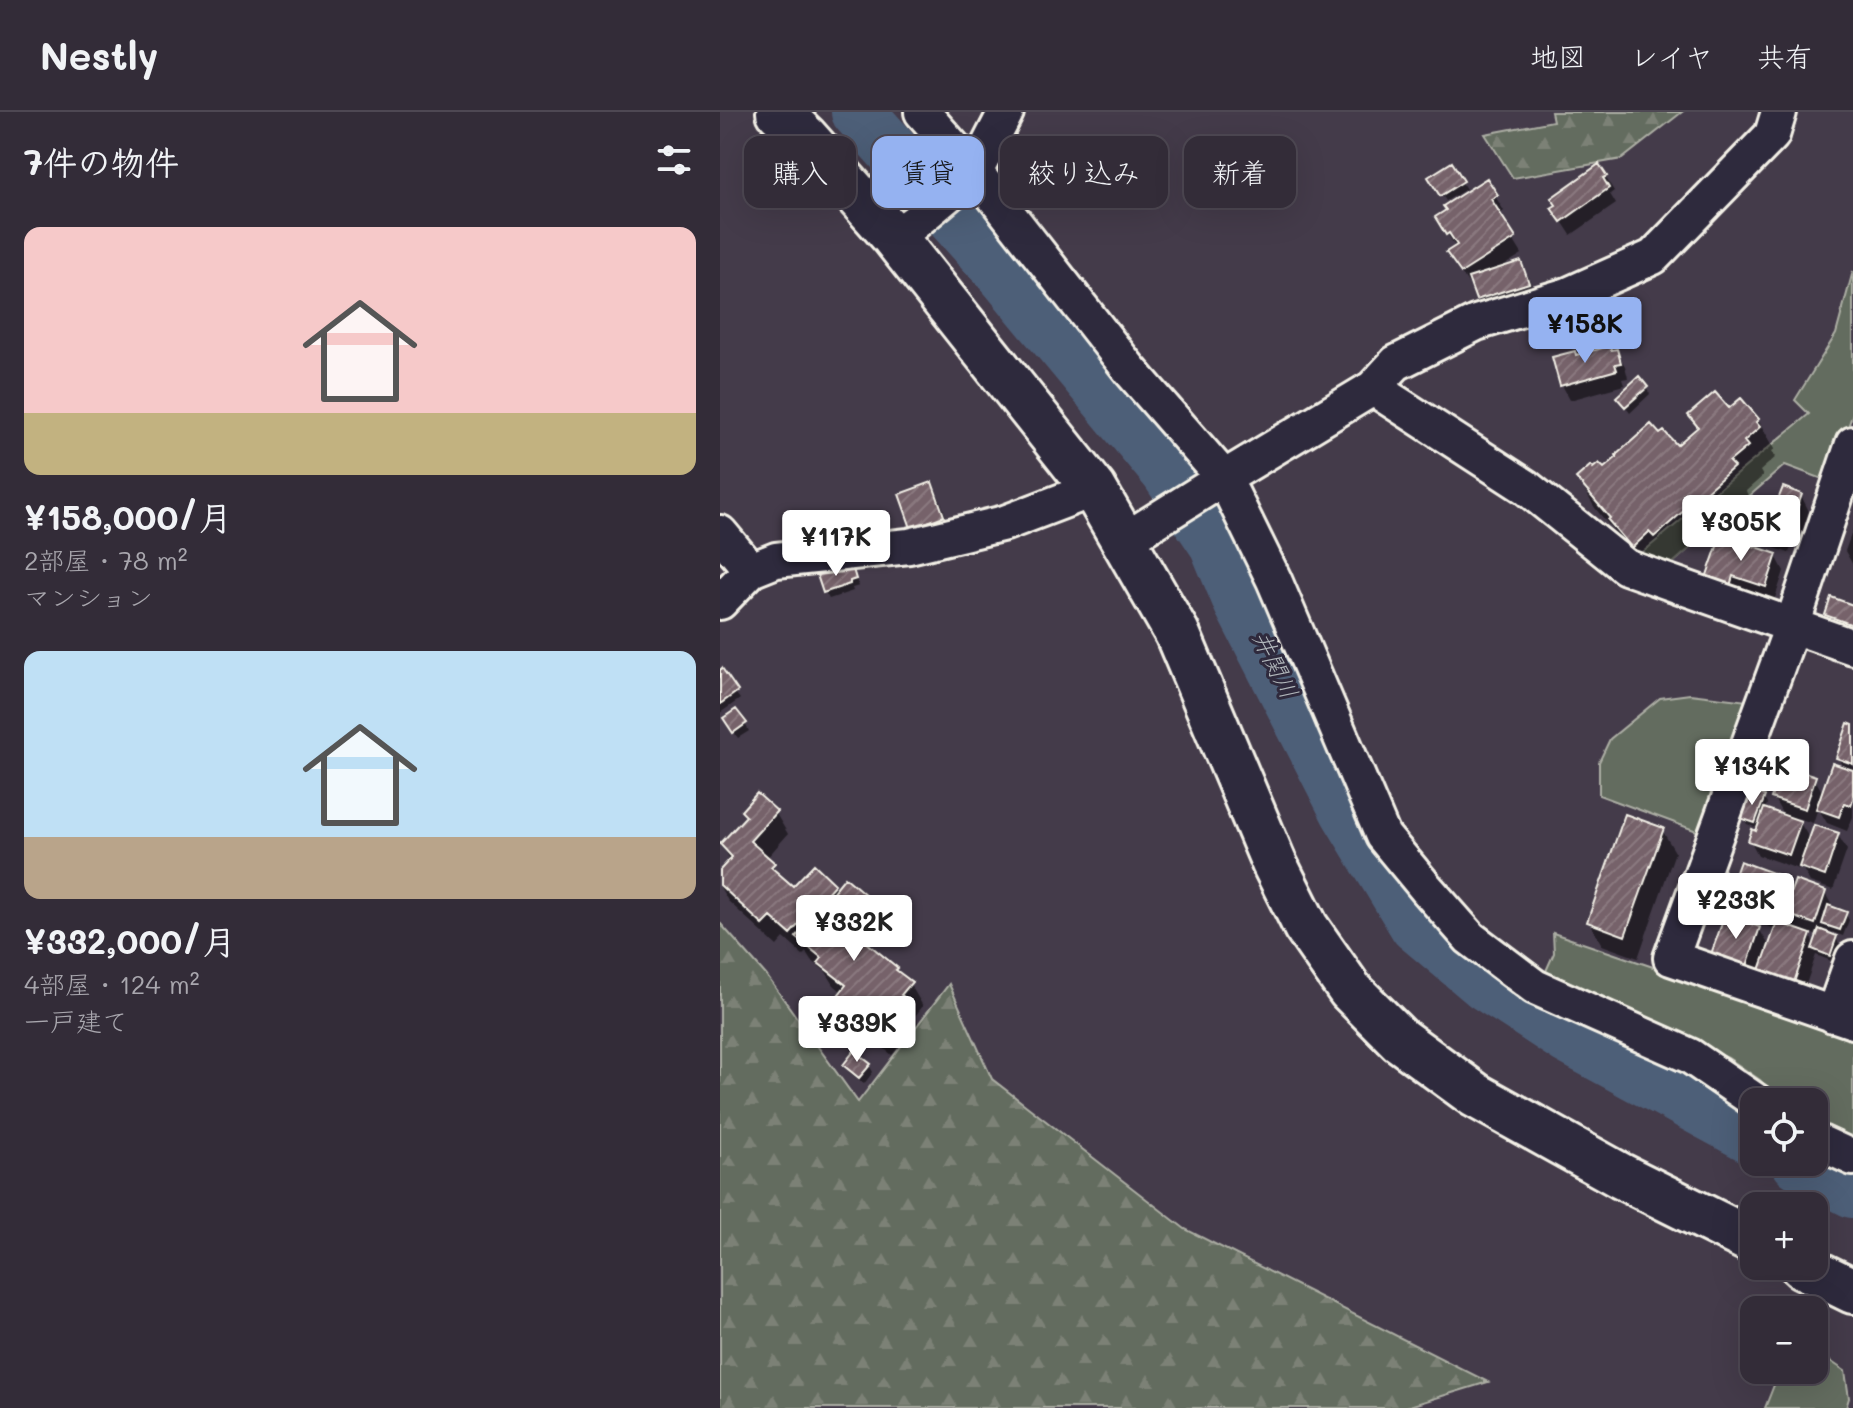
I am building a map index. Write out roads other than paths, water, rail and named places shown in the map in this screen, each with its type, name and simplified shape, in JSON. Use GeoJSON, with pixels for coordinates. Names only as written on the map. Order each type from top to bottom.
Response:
{"type":"FeatureCollection","features":[{"type":"Feature","properties":{"kind":"street"},"geometry":{"type":"LineString","coordinates":[[779,112],[909,226],[1094,489],[1138,532],[1274,863],[1306,927],[1350,990],[1400,1040],[1475,1095],[1621,1176],[1740,1235]]}},
{"type":"Feature","properties":{"kind":"street"},"geometry":{"type":"LineString","coordinates":[[922,112],[943,136]]}},
{"type":"Feature","properties":{"kind":"street"},"geometry":{"type":"LineString","coordinates":[[984,155],[1006,112]]}},
{"type":"Feature","properties":{"kind":"street"},"geometry":{"type":"LineString","coordinates":[[1138,532],[1373,388],[1396,363],[1476,323],[1568,295],[1653,257],[1772,135],[1779,112]]}},
{"type":"Feature","properties":{"kind":"street"},"geometry":{"type":"LineString","coordinates":[[984,183],[1130,370],[1224,478],[1274,580],[1383,836],[1426,888],[1470,938],[1535,987],[1690,1056],[1740,1090]]}},
{"type":"Feature","properties":{"kind":"street"},"geometry":{"type":"LineString","coordinates":[[909,226],[931,208]]}},
{"type":"Feature","properties":{"kind":"street"},"geometry":{"type":"LineString","coordinates":[[1373,388],[1526,487],[1626,567],[1853,647]]}},
{"type":"Feature","properties":{"kind":"street"},"geometry":{"type":"LineString","coordinates":[[1853,444],[1792,626],[1671,958],[1843,1018],[1853,959]]}},
{"type":"Feature","properties":{"kind":"street"},"geometry":{"type":"LineString","coordinates":[[720,602],[751,570],[776,560],[909,546],[1005,523],[1094,489]]}},
{"type":"Feature","properties":{"kind":"street"},"geometry":{"type":"LineString","coordinates":[[720,533],[751,570]]}},
{"type":"Feature","properties":{"kind":"street"},"geometry":{"type":"LineString","coordinates":[[1828,1146],[1853,1158]]}},
{"type":"Feature","properties":{"kind":"street"},"geometry":{"type":"LineString","coordinates":[[1828,1279],[1853,1291]]}},
{"type":"Feature","properties":{"kind":"waterway","name":"井関川"},"geometry":{"type":"LineString","coordinates":[[858,112],[1007,278],[1167,471],[1216,544],[1240,602],[1347,811],[1416,925],[1486,984],[1569,1038],[1740,1130]]}},
{"type":"Feature","properties":{"kind":"waterway","name":"井関川"},"geometry":{"type":"LineString","coordinates":[[1825,1176],[1853,1191]]}}]}
